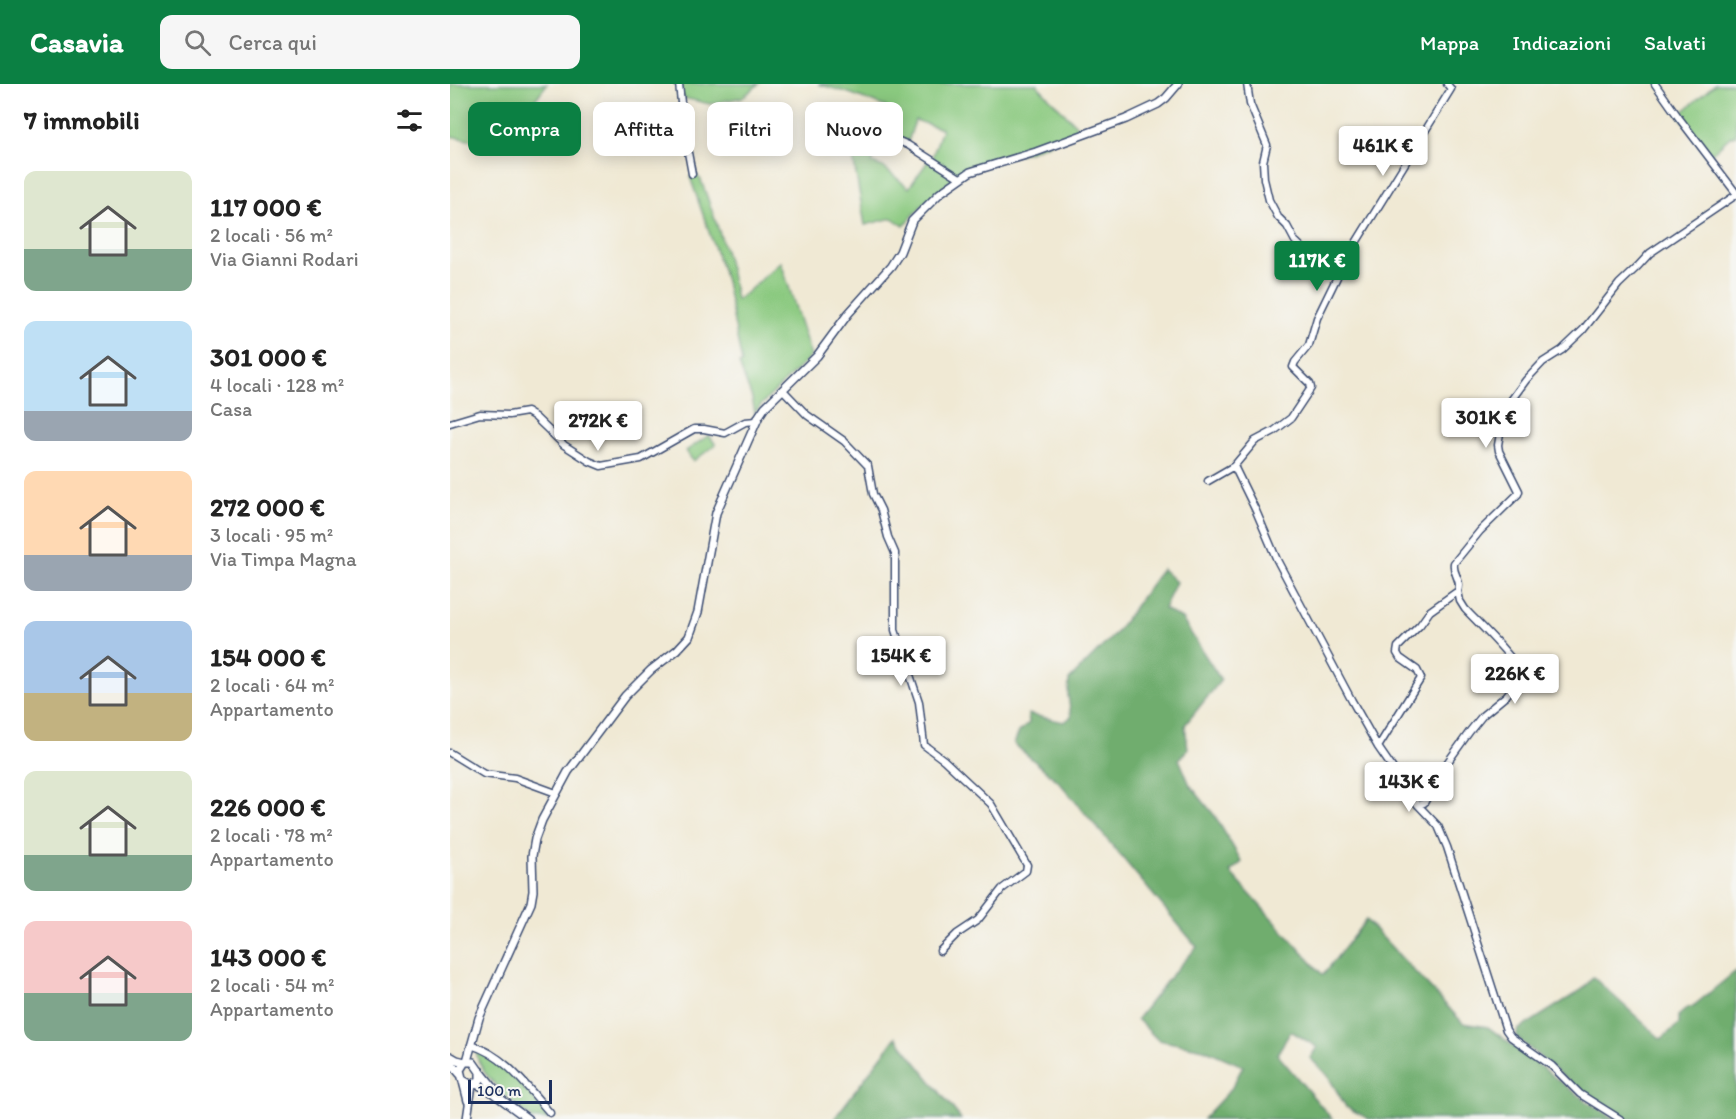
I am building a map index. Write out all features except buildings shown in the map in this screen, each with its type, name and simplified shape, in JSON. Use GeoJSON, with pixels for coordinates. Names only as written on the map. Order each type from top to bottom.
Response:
{"type":"FeatureCollection","features":[{"type":"Feature","properties":{"kind":"street"},"geometry":{"type":"LineString","coordinates":[[679,84],[692,174]]}},
{"type":"Feature","properties":{"kind":"street"},"geometry":{"type":"LineString","coordinates":[[468,1101],[460,1067],[466,1061],[479,1018],[531,903],[532,856],[542,820],[574,763],[616,706],[651,670],[677,650],[689,637],[699,612],[716,513],[756,421],[765,407],[817,356],[848,314],[891,266],[900,252],[909,226],[918,214],[960,178],[979,168],[1033,153],[1149,110],[1166,98],[1178,84]]}},
{"type":"Feature","properties":{"kind":"street"},"geometry":{"type":"LineString","coordinates":[[1247,84],[1250,104],[1267,145],[1263,162],[1264,180],[1269,200],[1295,241],[1322,267],[1335,272]]}},
{"type":"Feature","properties":{"kind":"street"},"geometry":{"type":"LineString","coordinates":[[1335,272],[1341,267],[1417,146],[1451,88],[1447,84]]}},
{"type":"Feature","properties":{"kind":"street"},"geometry":{"type":"LineString","coordinates":[[1418,805],[1424,803],[1442,770],[1470,731],[1483,715],[1506,696],[1522,676],[1521,671],[1512,660],[1465,609],[1460,601],[1459,580],[1453,569],[1454,563],[1475,536],[1519,491],[1499,451],[1504,410],[1526,380],[1543,362],[1562,350],[1583,330],[1619,284],[1650,253],[1736,193],[1678,118],[1655,84]]}},
{"type":"Feature","properties":{"kind":"street"},"geometry":{"type":"LineString","coordinates":[[903,143],[960,178]]}},
{"type":"Feature","properties":{"kind":"street"},"geometry":{"type":"LineString","coordinates":[[1208,481],[1234,466],[1255,441],[1274,431],[1291,418],[1311,388],[1310,384],[1293,367],[1309,345],[1317,318],[1337,277],[1335,272]]}},
{"type":"Feature","properties":{"kind":"street"},"geometry":{"type":"LineString","coordinates":[[783,390],[807,415],[844,441],[868,466],[873,494],[881,510],[895,553],[895,630],[919,702],[924,745],[944,760],[991,804],[1027,865],[1026,870],[999,891],[978,920],[957,934],[940,951]]}},
{"type":"Feature","properties":{"kind":"street"},"geometry":{"type":"LineString","coordinates":[[450,423],[480,414],[509,415],[527,412],[564,445],[601,466],[641,459],[694,429],[725,433],[745,422],[756,421]]}},
{"type":"Feature","properties":{"kind":"street"},"geometry":{"type":"LineString","coordinates":[[1234,466],[1277,560],[1378,747],[1418,805],[1438,825],[1506,1030],[1511,1037],[1552,1066],[1581,1094],[1620,1119]]}},
{"type":"Feature","properties":{"kind":"street"},"geometry":{"type":"LineString","coordinates":[[1378,747],[1421,678],[1417,670],[1400,658],[1397,653],[1398,647],[1413,633],[1430,611],[1458,591]]}},
{"type":"Feature","properties":{"kind":"street"},"geometry":{"type":"LineString","coordinates":[[450,753],[484,774],[515,778],[556,793]]}},
{"type":"Feature","properties":{"kind":"street"},"geometry":{"type":"LineString","coordinates":[[467,1119],[468,1101],[474,1085],[481,1076],[471,1043]]}},
{"type":"Feature","properties":{"kind":"street"},"geometry":{"type":"LineString","coordinates":[[471,1043],[507,1065],[550,1113]]}},
{"type":"Feature","properties":{"kind":"street"},"geometry":{"type":"LineString","coordinates":[[450,1056],[477,1066],[505,1101]]}},
{"type":"Feature","properties":{"kind":"street"},"geometry":{"type":"LineString","coordinates":[[450,1062],[461,1077],[474,1085],[486,1088],[528,1119]]}},
{"type":"Feature","properties":{"kind":"green space"},"geometry":{"type":"Polygon","coordinates":[[[450,84],[547,84],[533,102],[468,102],[468,140],[450,136],[450,84]]]}},
{"type":"Feature","properties":{"kind":"green space"},"geometry":{"type":"Polygon","coordinates":[[[681,84],[759,84],[743,97],[719,102],[707,103],[683,98],[681,84]]]}},
{"type":"Feature","properties":{"kind":"green space"},"geometry":{"type":"Polygon","coordinates":[[[818,84],[1039,84],[1037,85],[1081,130],[1031,151],[973,167],[960,175],[932,158],[942,129],[915,120],[908,142],[903,140],[903,102],[873,102],[818,84]]]}},
{"type":"Feature","properties":{"kind":"green space"},"geometry":{"type":"Polygon","coordinates":[[[1715,84],[1736,84],[1736,135],[1730,137],[1710,155],[1679,115],[1715,84]]]}},
{"type":"Feature","properties":{"kind":"green space"},"geometry":{"type":"Polygon","coordinates":[[[853,157],[874,158],[872,163],[883,167],[909,188],[928,161],[956,177],[924,203],[904,226],[892,218],[865,225],[853,157]]]}},
{"type":"Feature","properties":{"kind":"green space"},"geometry":{"type":"Polygon","coordinates":[[[696,175],[701,180],[722,239],[736,300],[781,262],[811,356],[755,413],[752,398],[739,364],[742,363],[726,281],[690,177],[696,175]]]}},
{"type":"Feature","properties":{"kind":"green space"},"geometry":{"type":"Polygon","coordinates":[[[709,435],[716,445],[693,461],[686,451],[709,435]]]}},
{"type":"Feature","properties":{"kind":"green space"},"geometry":{"type":"Polygon","coordinates":[[[1162,569],[1176,582],[1164,609],[1182,619],[1221,680],[1185,725],[1188,749],[1179,759],[1190,785],[1215,816],[1242,862],[1230,872],[1323,975],[1366,920],[1463,1023],[1488,1027],[1586,1101],[1615,1119],[1369,1119],[1346,1107],[1328,1076],[1310,1058],[1317,1047],[1291,1031],[1277,1054],[1332,1119],[1203,1119],[1231,1089],[1243,1066],[1204,1049],[1158,1040],[1137,1019],[1197,947],[1059,782],[1014,744],[1019,732],[1029,723],[1028,714],[1064,722],[1071,717],[1068,695],[1069,680],[1115,634],[1162,569]]]}},
{"type":"Feature","properties":{"kind":"green space"},"geometry":{"type":"Polygon","coordinates":[[[1736,971],[1736,1119],[1623,1119],[1582,1092],[1516,1037],[1518,1030],[1583,989],[1593,977],[1661,1039],[1679,1024],[1679,1015],[1736,971]]]}},
{"type":"Feature","properties":{"kind":"green space"},"geometry":{"type":"Polygon","coordinates":[[[896,1037],[958,1115],[961,1119],[834,1119],[896,1037]]]}},
{"type":"Feature","properties":{"kind":"green space"},"geometry":{"type":"Polygon","coordinates":[[[476,1050],[506,1067],[549,1119],[533,1119],[503,1094],[485,1073],[476,1050]]]}}]}
